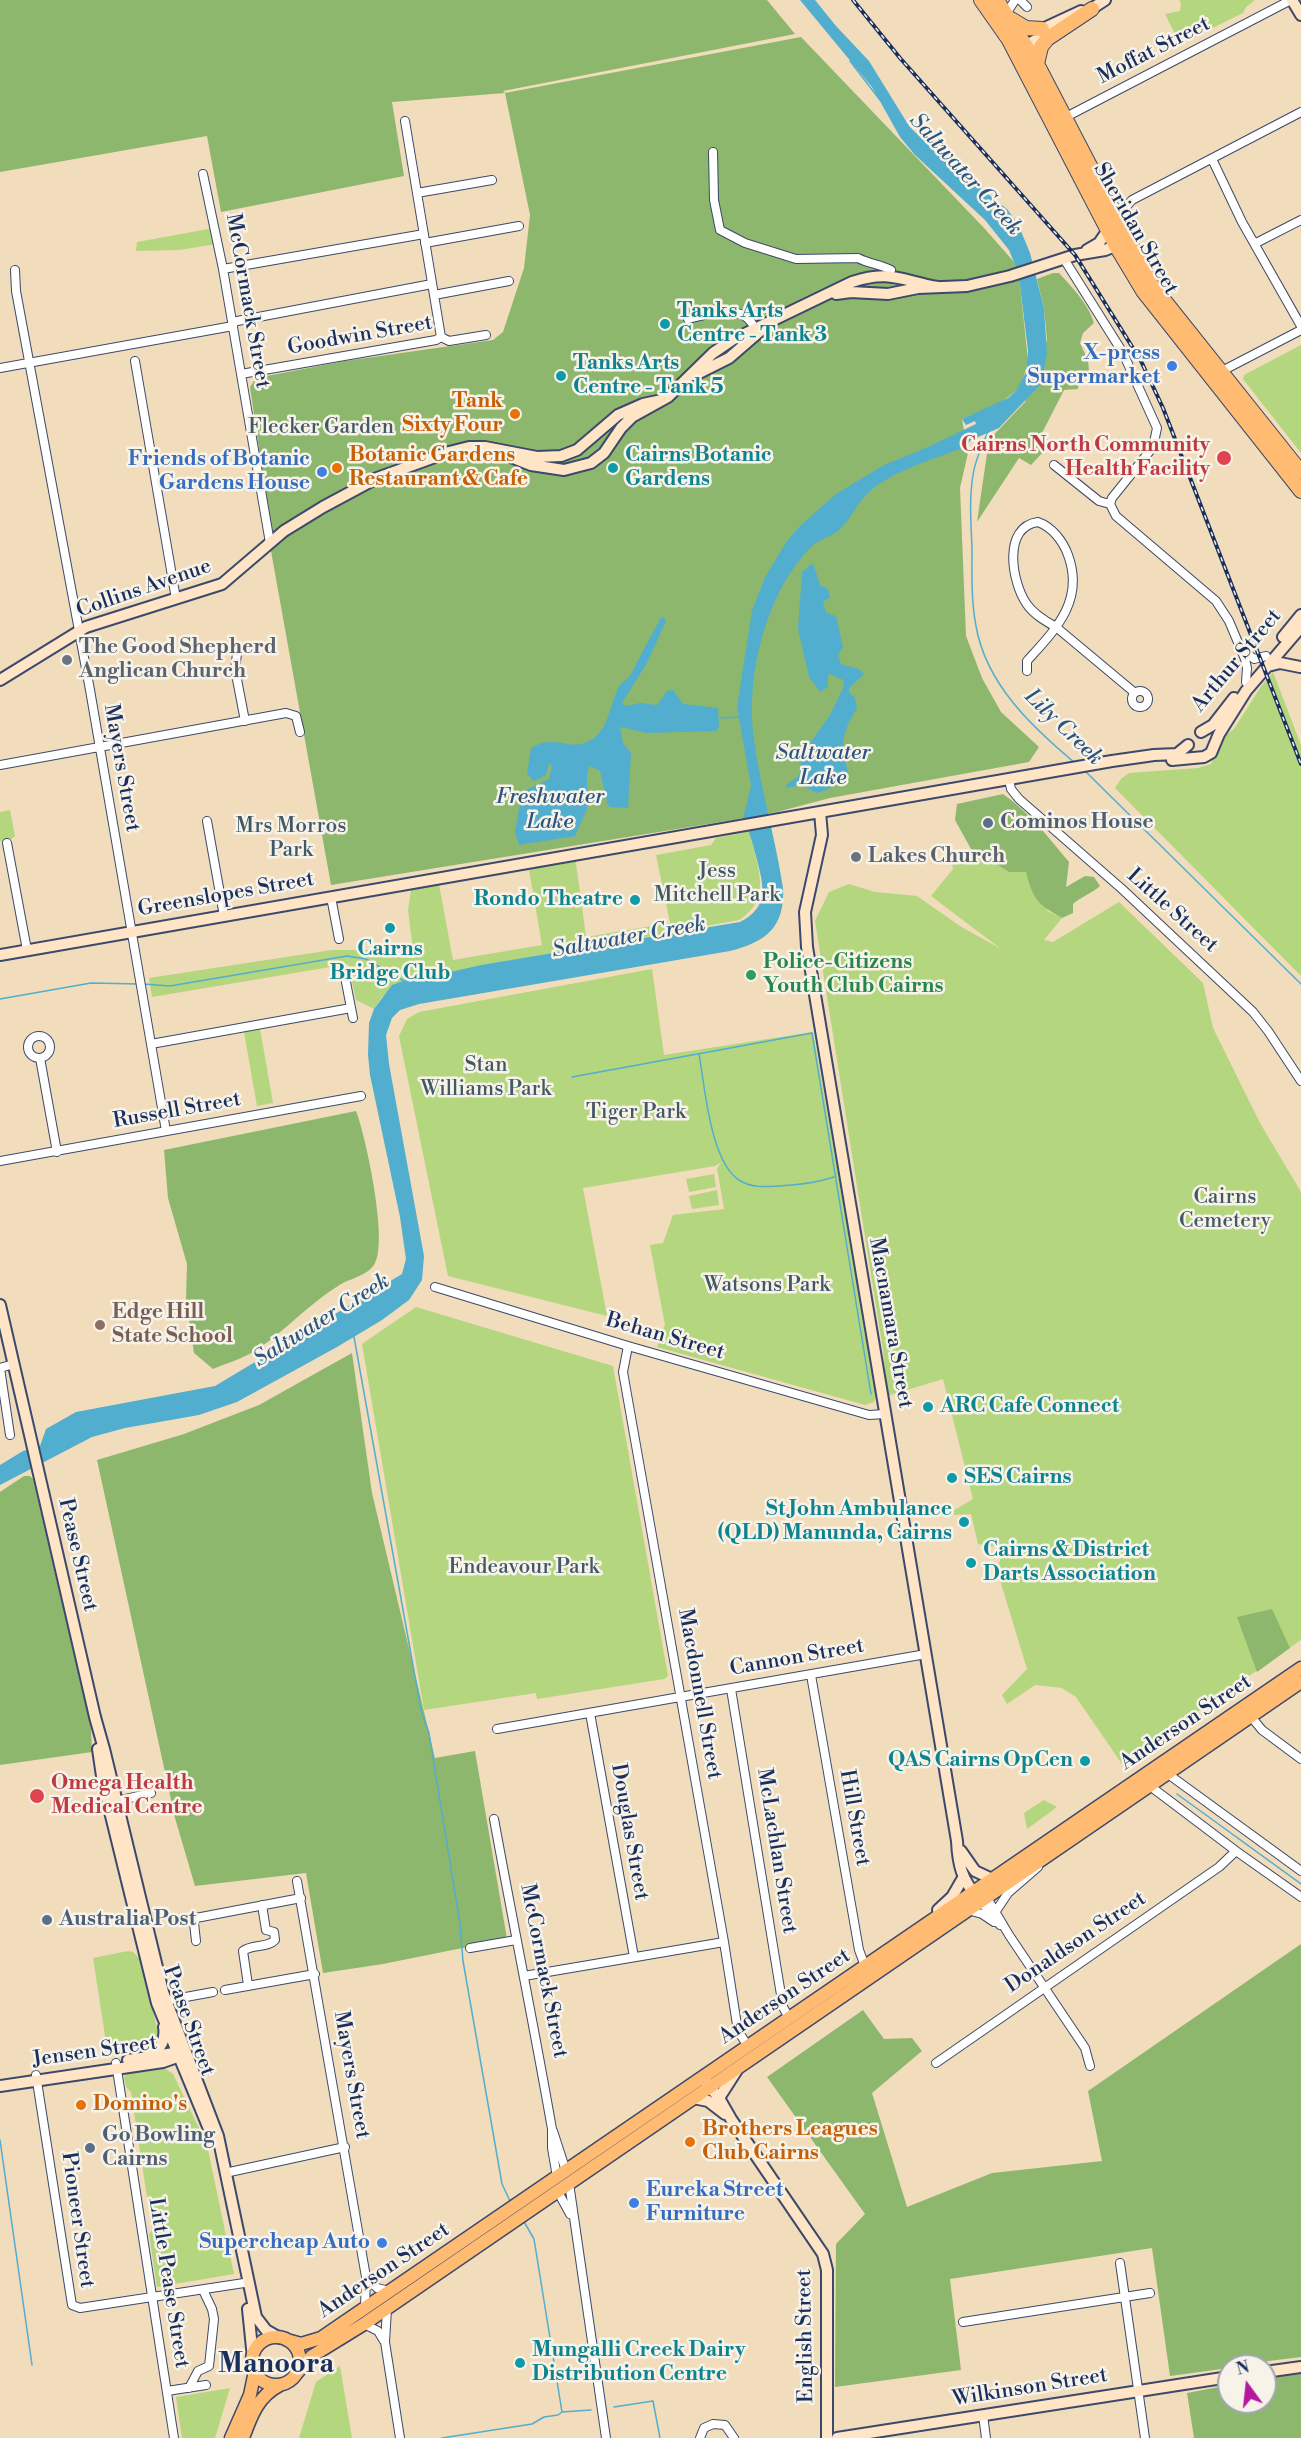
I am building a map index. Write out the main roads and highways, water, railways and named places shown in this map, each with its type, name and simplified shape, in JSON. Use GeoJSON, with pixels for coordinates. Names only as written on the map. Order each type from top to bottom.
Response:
{"type":"FeatureCollection","features":[{"type":"Feature","properties":{"kind":"highway","name":"Sheridan Street"},"geometry":{"type":"LineString","coordinates":[[981,0],[1037,64],[1108,203],[1112,224]]}},
{"type":"Feature","properties":{"kind":"highway","name":"Sheridan Street"},"geometry":{"type":"LineString","coordinates":[[997,0],[1008,16],[1019,46],[1122,243],[1301,491]]}},
{"type":"Feature","properties":{"kind":"highway"},"geometry":{"type":"LineString","coordinates":[[1037,64],[1041,47],[1047,39],[1092,9]]}},
{"type":"Feature","properties":{"kind":"highway"},"geometry":{"type":"LineString","coordinates":[[1008,16],[1026,28],[1042,29]]}},
{"type":"Feature","properties":{"kind":"highway","name":"Sheridan Street"},"geometry":{"type":"LineString","coordinates":[[1216,375],[1301,472]]}},
{"type":"Feature","properties":{"kind":"main road","name":"Anderson Street"},"geometry":{"type":"LineString","coordinates":[[564,2177],[693,2098],[748,2046],[918,1929],[1042,1859],[1150,1786],[1301,1668]]}},
{"type":"Feature","properties":{"kind":"main road","name":"Anderson Street"},"geometry":{"type":"LineString","coordinates":[[283,2339],[299,2344],[318,2340],[390,2290],[706,2084],[740,2065],[968,1910],[992,1879],[1247,1712],[1301,1682]]}},
{"type":"Feature","properties":{"kind":"main road","name":"McCormack Street"},"geometry":{"type":"LineString","coordinates":[[557,2190],[564,2177]]}},
{"type":"Feature","properties":{"kind":"main road","name":"Anderson Street"},"geometry":{"type":"LineString","coordinates":[[295,2375],[312,2356],[364,2324],[557,2190]]}},
{"type":"Feature","properties":{"kind":"main road"},"geometry":{"type":"LineString","coordinates":[[231,2438],[250,2395],[255,2371],[253,2358],[257,2348],[262,2342],[272,2338],[283,2339],[296,2348],[300,2364],[295,2375],[268,2393],[259,2402],[243,2438]]}},
{"type":"Feature","properties":{"kind":"main road"},"geometry":{"type":"LineString","coordinates":[[255,2371],[266,2382],[281,2384]]}},
{"type":"Feature","properties":{"kind":"water"},"geometry":{"type":"Polygon","coordinates":[[[800,0],[815,0],[869,61],[909,126],[935,152],[1007,209],[1018,224],[1030,253],[1044,308],[1047,353],[1039,386],[999,428],[971,440],[965,447],[900,472],[877,486],[863,498],[839,530],[812,546],[796,564],[772,608],[757,658],[752,707],[756,751],[783,888],[783,902],[777,923],[771,931],[754,943],[730,951],[419,1004],[400,1010],[392,1018],[386,1035],[389,1064],[424,1256],[422,1280],[409,1300],[382,1320],[337,1347],[237,1402],[199,1415],[125,1428],[92,1437],[0,1485],[0,1465],[23,1451],[40,1446],[46,1429],[76,1412],[215,1386],[402,1274],[406,1259],[400,1217],[370,1075],[368,1055],[369,1023],[374,1009],[392,985],[412,978],[481,965],[740,922],[756,910],[760,903],[761,879],[748,829],[743,819],[751,786],[737,707],[752,611],[765,577],[787,541],[801,525],[836,494],[884,465],[976,424],[975,421],[966,425],[962,419],[1008,398],[1016,391],[1026,372],[1028,351],[1020,285],[1009,250],[985,220],[915,155],[900,137],[872,87],[800,0]]]}},
{"type":"Feature","properties":{"kind":"water","name":"Saltwater Lake"},"geometry":{"type":"Polygon","coordinates":[[[813,563],[820,585],[828,589],[830,598],[823,601],[826,613],[836,616],[843,647],[838,655],[841,664],[859,669],[864,674],[849,688],[849,692],[855,698],[857,708],[848,724],[843,745],[848,771],[835,785],[817,793],[801,785],[786,788],[786,785],[800,775],[801,756],[830,715],[844,686],[843,680],[830,674],[828,687],[820,692],[809,677],[798,629],[802,572],[813,563]]]}},
{"type":"Feature","properties":{"kind":"water","name":"Freshwater Lake"},"geometry":{"type":"Polygon","coordinates":[[[664,617],[666,621],[647,663],[622,703],[626,706],[640,703],[657,705],[667,691],[673,690],[683,704],[718,708],[719,727],[716,731],[647,733],[620,727],[623,743],[631,753],[628,808],[610,807],[607,803],[600,771],[590,766],[587,772],[587,809],[575,836],[519,845],[515,832],[522,792],[549,779],[552,766],[549,763],[546,775],[534,781],[527,774],[531,748],[548,742],[582,744],[596,736],[605,724],[620,685],[630,676],[661,618],[664,617]]]}},
{"type":"Feature","properties":{"kind":"waterway","name":"Saltwater Creek"},"geometry":{"type":"LineString","coordinates":[[850,61],[880,100]]}},
{"type":"Feature","properties":{"kind":"waterway","name":"Lily Creek"},"geometry":{"type":"LineString","coordinates":[[988,432],[974,469],[971,502],[973,597],[981,647],[1000,685],[1013,703],[1043,735],[1075,763]]}},
{"type":"Feature","properties":{"kind":"waterway"},"geometry":{"type":"LineString","coordinates":[[720,718],[739,717]]}},
{"type":"Feature","properties":{"kind":"waterway","name":"Lily Creek"},"geometry":{"type":"LineString","coordinates":[[1084,770],[1301,984]]}},
{"type":"Feature","properties":{"kind":"waterway"},"geometry":{"type":"LineString","coordinates":[[143,984],[170,986],[347,956],[366,959],[404,981]]}},
{"type":"Feature","properties":{"kind":"waterway"},"geometry":{"type":"LineString","coordinates":[[0,999],[91,983],[139,984]]}},
{"type":"Feature","properties":{"kind":"waterway"},"geometry":{"type":"LineString","coordinates":[[572,1077],[812,1033],[871,1394]]}},
{"type":"Feature","properties":{"kind":"waterway"},"geometry":{"type":"LineString","coordinates":[[699,1054],[715,1140],[721,1157],[739,1180],[753,1186],[769,1187],[821,1181],[834,1177]]}},
{"type":"Feature","properties":{"kind":"waterway"},"geometry":{"type":"LineString","coordinates":[[354,1337],[421,1710],[429,1733],[460,1924],[463,1961],[502,2184],[510,2201]]}},
{"type":"Feature","properties":{"kind":"waterway"},"geometry":{"type":"LineString","coordinates":[[1177,1794],[1301,1884]]}},
{"type":"Feature","properties":{"kind":"waterway"},"geometry":{"type":"LineString","coordinates":[[0,2140],[32,2365]]}},
{"type":"Feature","properties":{"kind":"waterway"},"geometry":{"type":"LineString","coordinates":[[523,2220],[534,2239],[562,2412]]}},
{"type":"Feature","properties":{"kind":"waterway"},"geometry":{"type":"LineString","coordinates":[[614,2407],[653,2401],[660,2438]]}},
{"type":"Feature","properties":{"kind":"waterway"},"geometry":{"type":"LineString","coordinates":[[442,2438],[532,2424],[544,2417],[558,2415],[562,2412],[591,2410]]}},
{"type":"Feature","properties":{"kind":"railway"},"geometry":{"type":"LineString","coordinates":[[853,0],[900,58],[1075,255],[1141,361],[1163,408],[1301,764]]}},
{"type":"Feature","properties":{"kind":"place","name":"Tanks Arts Centre - Tank 3"},"geometry":{"type":"Point","coordinates":[665,324]}},
{"type":"Feature","properties":{"kind":"place","name":"X-press Supermarket"},"geometry":{"type":"Point","coordinates":[1172,366]}},
{"type":"Feature","properties":{"kind":"place","name":"Tanks Arts Centre - Tank 5"},"geometry":{"type":"Point","coordinates":[561,376]}},
{"type":"Feature","properties":{"kind":"place","name":"Tank Sixty Four"},"geometry":{"type":"Point","coordinates":[515,414]}},
{"type":"Feature","properties":{"kind":"place","name":"Cairns North Community Health Facility"},"geometry":{"type":"Point","coordinates":[1224,458]}},
{"type":"Feature","properties":{"kind":"place","name":"Botanic Gardens Restaurant & Cafe"},"geometry":{"type":"Point","coordinates":[337,468]}},
{"type":"Feature","properties":{"kind":"place","name":"Cairns Botanic Gardens"},"geometry":{"type":"Point","coordinates":[613,468]}},
{"type":"Feature","properties":{"kind":"place","name":"Friends of Botanic Gardens House"},"geometry":{"type":"Point","coordinates":[322,472]}},
{"type":"Feature","properties":{"kind":"place","name":"The Good Shepherd Anglican Church"},"geometry":{"type":"Point","coordinates":[67,660]}},
{"type":"Feature","properties":{"kind":"place","name":"Cominos House"},"geometry":{"type":"Point","coordinates":[988,823]}},
{"type":"Feature","properties":{"kind":"place","name":"Lakes Church"},"geometry":{"type":"Point","coordinates":[856,857]}},
{"type":"Feature","properties":{"kind":"place","name":"Rondo Theatre"},"geometry":{"type":"Point","coordinates":[635,900]}},
{"type":"Feature","properties":{"kind":"place","name":"Cairns Bridge Club"},"geometry":{"type":"Point","coordinates":[390,928]}},
{"type":"Feature","properties":{"kind":"place","name":"Police-Citizens Youth Club Cairns"},"geometry":{"type":"Point","coordinates":[751,975]}},
{"type":"Feature","properties":{"kind":"place","name":"Edge Hill State School"},"geometry":{"type":"Point","coordinates":[100,1325]}},
{"type":"Feature","properties":{"kind":"place","name":"ARC Cafe Connect"},"geometry":{"type":"Point","coordinates":[928,1407]}},
{"type":"Feature","properties":{"kind":"place","name":"SES Cairns"},"geometry":{"type":"Point","coordinates":[952,1478]}},
{"type":"Feature","properties":{"kind":"place","name":"St John Ambulance (QLD) Manunda, Cairns"},"geometry":{"type":"Point","coordinates":[964,1522]}},
{"type":"Feature","properties":{"kind":"place","name":"Cairns & District Darts Association"},"geometry":{"type":"Point","coordinates":[971,1563]}},
{"type":"Feature","properties":{"kind":"place","name":"QAS Cairns OpCen"},"geometry":{"type":"Point","coordinates":[1085,1761]}},
{"type":"Feature","properties":{"kind":"place","name":"Omega Health Medical Centre"},"geometry":{"type":"Point","coordinates":[37,1796]}},
{"type":"Feature","properties":{"kind":"place","name":"Australia Post"},"geometry":{"type":"Point","coordinates":[47,1920]}},
{"type":"Feature","properties":{"kind":"place","name":"Domino's"},"geometry":{"type":"Point","coordinates":[81,2105]}},
{"type":"Feature","properties":{"kind":"place","name":"Brothers Leagues Club Cairns"},"geometry":{"type":"Point","coordinates":[690,2142]}},
{"type":"Feature","properties":{"kind":"place","name":"Go Bowling Cairns"},"geometry":{"type":"Point","coordinates":[90,2148]}},
{"type":"Feature","properties":{"kind":"place","name":"Eureka Street Furniture"},"geometry":{"type":"Point","coordinates":[634,2203]}},
{"type":"Feature","properties":{"kind":"place","name":"Supercheap Auto"},"geometry":{"type":"Point","coordinates":[382,2243]}},
{"type":"Feature","properties":{"kind":"place","name":"Mungalli Creek Dairy Distribution Centre"},"geometry":{"type":"Point","coordinates":[520,2363]}},
{"type":"Feature","properties":{"kind":"district","name":"Manoora"},"geometry":{"type":"Point","coordinates":[276,2366]}},
{"type":"Feature","properties":{"kind":"park label","name":"Flecker Garden"},"geometry":{"type":"Point","coordinates":[321,428]}},
{"type":"Feature","properties":{"kind":"park label","name":"Mrs Morros Park"},"geometry":{"type":"Point","coordinates":[291,839]}},
{"type":"Feature","properties":{"kind":"park label","name":"Jess Mitchell Park"},"geometry":{"type":"Point","coordinates":[717,884]}},
{"type":"Feature","properties":{"kind":"park label","name":"Stan Williams Park"},"geometry":{"type":"Point","coordinates":[486,1078]}},
{"type":"Feature","properties":{"kind":"park label","name":"Tiger Park"},"geometry":{"type":"Point","coordinates":[636,1113]}},
{"type":"Feature","properties":{"kind":"park label","name":"Cairns Cemetery"},"geometry":{"type":"Point","coordinates":[1225,1210]}},
{"type":"Feature","properties":{"kind":"park label","name":"Watsons Park"},"geometry":{"type":"Point","coordinates":[767,1286]}},
{"type":"Feature","properties":{"kind":"park label","name":"Endeavour Park"},"geometry":{"type":"Point","coordinates":[524,1568]}}]}
